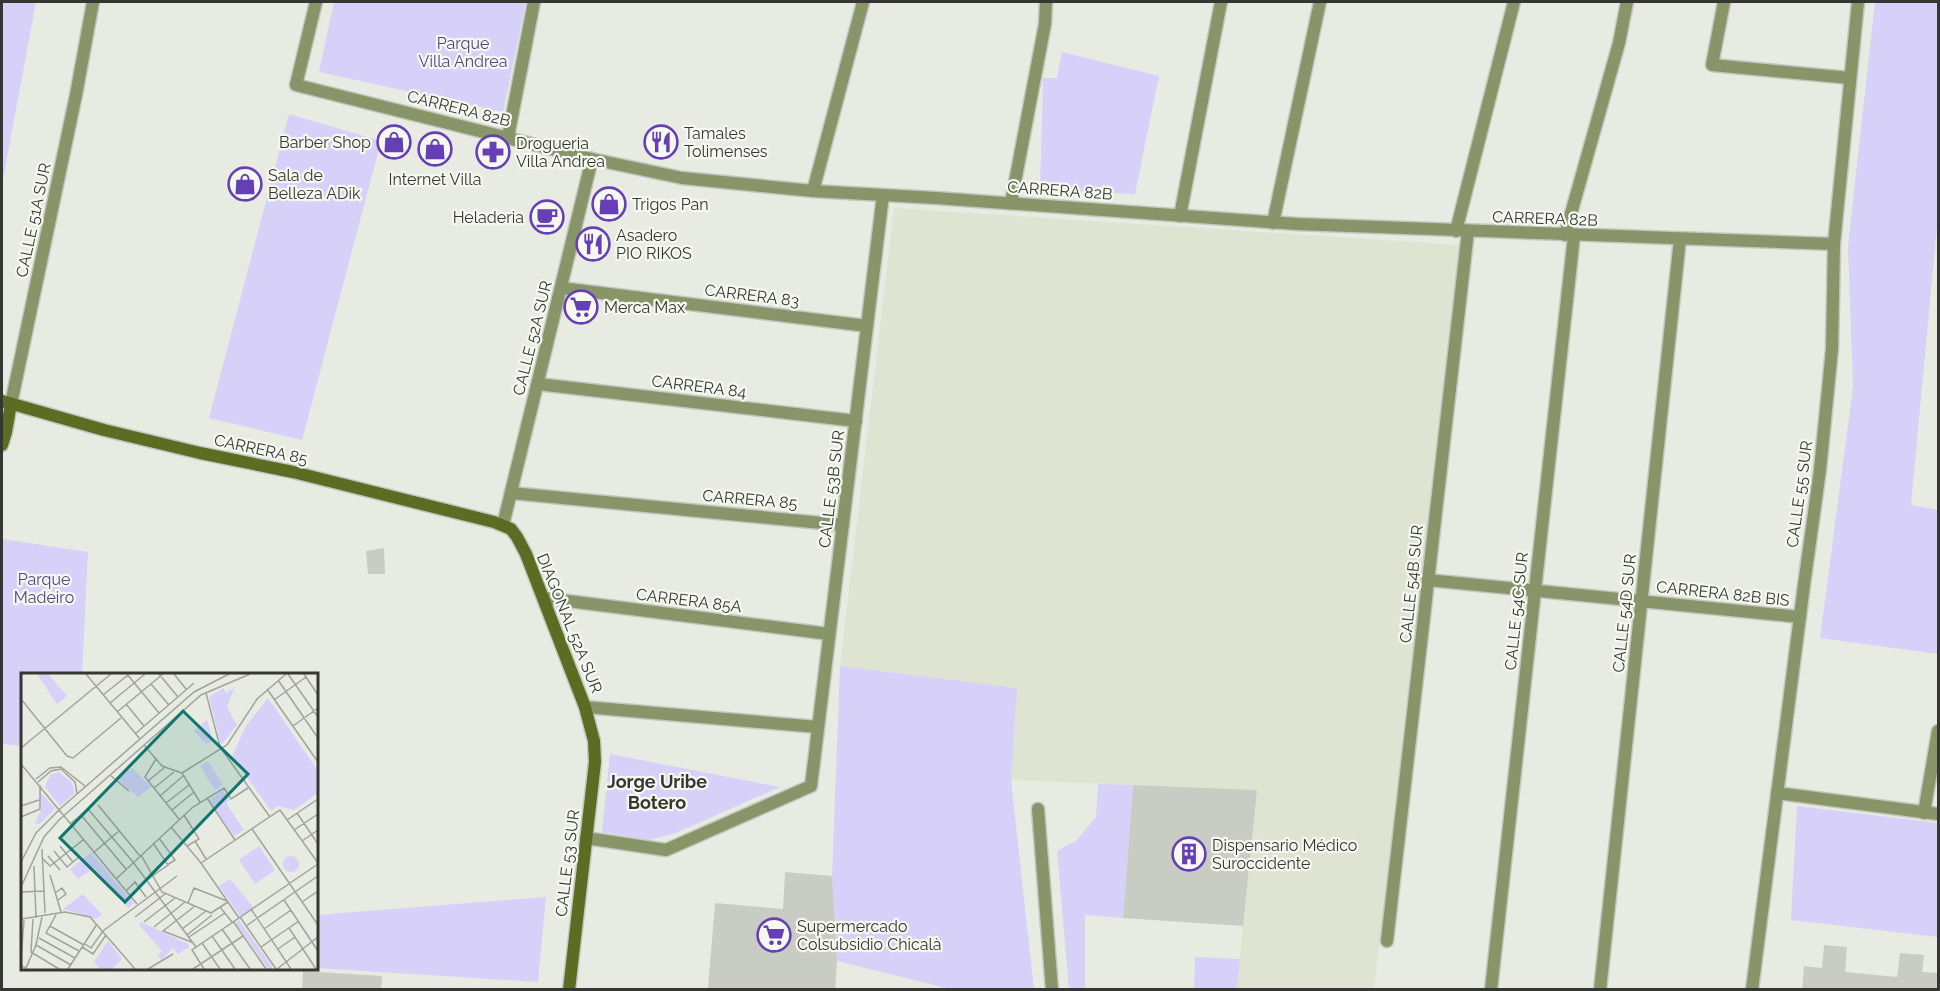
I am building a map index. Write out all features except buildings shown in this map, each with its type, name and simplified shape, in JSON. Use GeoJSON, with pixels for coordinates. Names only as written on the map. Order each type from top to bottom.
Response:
{"type":"FeatureCollection","features":[{"type":"Feature","properties":{"kind":"street","name":"CALLE 51A SUR"},"geometry":{"type":"LineString","coordinates":[[2,445],[6,432],[6,402],[76,94],[93,2]]}},
{"type":"Feature","properties":{"kind":"street","name":"CARRERA 82B"},"geometry":{"type":"LineString","coordinates":[[316,2],[296,85],[592,159],[682,178],[813,191],[1273,223],[1834,244]]}},
{"type":"Feature","properties":{"kind":"street"},"geometry":{"type":"LineString","coordinates":[[508,137],[534,2]]}},
{"type":"Feature","properties":{"kind":"street"},"geometry":{"type":"LineString","coordinates":[[813,191],[863,2]]}},
{"type":"Feature","properties":{"kind":"street"},"geometry":{"type":"LineString","coordinates":[[1011,203],[1045,24],[1046,2]]}},
{"type":"Feature","properties":{"kind":"street"},"geometry":{"type":"LineString","coordinates":[[1180,216],[1221,2]]}},
{"type":"Feature","properties":{"kind":"street"},"geometry":{"type":"LineString","coordinates":[[1273,223],[1320,2]]}},
{"type":"Feature","properties":{"kind":"street","name":"CALLE 54B SUR"},"geometry":{"type":"LineString","coordinates":[[1387,941],[1428,580],[1462,231],[1514,2]]}},
{"type":"Feature","properties":{"kind":"street","name":"CALLE 54C SUR"},"geometry":{"type":"LineString","coordinates":[[1491,990],[1535,591],[1570,235],[1619,43],[1627,2]]}},
{"type":"Feature","properties":{"kind":"street"},"geometry":{"type":"LineString","coordinates":[[1724,2],[1713,65],[1850,78]]}},
{"type":"Feature","properties":{"kind":"street","name":"CALLE 55 SUR"},"geometry":{"type":"LineString","coordinates":[[1752,990],[1820,470],[1832,349],[1834,244],[1858,2]]}},
{"type":"Feature","properties":{"kind":"street","name":"CALLE 52A SUR"},"geometry":{"type":"LineString","coordinates":[[504,525],[592,159]]}},
{"type":"Feature","properties":{"kind":"street","name":"CALLE 53B SUR"},"geometry":{"type":"LineString","coordinates":[[586,838],[666,850],[811,786],[884,195]]}},
{"type":"Feature","properties":{"kind":"street","name":"CALLE 54D SUR"},"geometry":{"type":"LineString","coordinates":[[1600,990],[1680,239]]}},
{"type":"Feature","properties":{"kind":"street","name":"CARRERA 83"},"geometry":{"type":"LineString","coordinates":[[561,288],[867,326]]}},
{"type":"Feature","properties":{"kind":"street","name":"CARRERA 84"},"geometry":{"type":"LineString","coordinates":[[538,384],[856,421]]}},
{"type":"Feature","properties":{"kind":"street","name":"CARRERA 85"},"geometry":{"type":"LineString","coordinates":[[6,402],[104,430],[293,472],[504,525]]}},
{"type":"Feature","properties":{"kind":"street","name":"CARRERA 85"},"geometry":{"type":"LineString","coordinates":[[511,493],[843,525]]}},
{"type":"Feature","properties":{"kind":"street","name":"DIAGONAL 52A SUR"},"geometry":{"type":"LineString","coordinates":[[504,525],[511,529],[517,537],[544,598],[585,707],[594,741]]}},
{"type":"Feature","properties":{"kind":"street","name":"CARRERA 82B BIS"},"geometry":{"type":"LineString","coordinates":[[1428,580],[1800,617]]}},
{"type":"Feature","properties":{"kind":"street","name":"CARRERA 85A"},"geometry":{"type":"LineString","coordinates":[[544,598],[829,634]]}},
{"type":"Feature","properties":{"kind":"street"},"geometry":{"type":"LineString","coordinates":[[585,707],[818,727]]}},
{"type":"Feature","properties":{"kind":"street"},"geometry":{"type":"LineString","coordinates":[[1924,813],[1938,730]]}},
{"type":"Feature","properties":{"kind":"street","name":"CALLE 53 SUR"},"geometry":{"type":"LineString","coordinates":[[568,990],[595,762],[594,741]]}},
{"type":"Feature","properties":{"kind":"street"},"geometry":{"type":"LineString","coordinates":[[1777,793],[1938,814]]}},
{"type":"Feature","properties":{"kind":"street"},"geometry":{"type":"LineString","coordinates":[[1038,809],[1052,990]]}},
{"type":"Feature","properties":{"kind":"shaded area"},"geometry":{"type":"Polygon","coordinates":[[[894,208],[1459,245],[1374,989],[1237,989],[1256,790],[1011,780],[1016,688],[840,666],[894,208]]]}},
{"type":"Feature","properties":{"kind":"green space"},"geometry":{"type":"Polygon","coordinates":[[[2,2],[36,2],[2,185],[2,2]]]}},
{"type":"Feature","properties":{"kind":"green space","name":"Parque Villa Andrea"},"geometry":{"type":"Polygon","coordinates":[[[334,2],[526,2],[503,112],[319,72],[334,2]]]}},
{"type":"Feature","properties":{"kind":"green space"},"geometry":{"type":"Polygon","coordinates":[[[1875,2],[1938,2],[1938,216],[1911,505],[1938,510],[1938,654],[1820,638],[1853,387],[1848,246],[1875,2]]]}},
{"type":"Feature","properties":{"kind":"green space"},"geometry":{"type":"Polygon","coordinates":[[[1062,52],[1159,76],[1135,194],[1040,190],[1043,78],[1057,78],[1062,52]]]}},
{"type":"Feature","properties":{"kind":"green space"},"geometry":{"type":"Polygon","coordinates":[[[289,114],[381,141],[302,440],[209,418],[289,114]]]}},
{"type":"Feature","properties":{"kind":"green space","name":"Parque Madeiro"},"geometry":{"type":"Polygon","coordinates":[[[3,539],[88,552],[82,673],[21,673],[21,746],[2,744],[3,539]]]}},
{"type":"Feature","properties":{"kind":"green space"},"geometry":{"type":"Polygon","coordinates":[[[840,666],[1017,688],[1011,780],[1034,989],[950,989],[837,961],[832,876],[840,666]]]}},
{"type":"Feature","properties":{"kind":"green space"},"geometry":{"type":"Polygon","coordinates":[[[610,754],[780,787],[676,833],[649,840],[602,832],[610,754]]]}},
{"type":"Feature","properties":{"kind":"green space"},"geometry":{"type":"Polygon","coordinates":[[[1098,784],[1133,785],[1123,918],[1085,915],[1085,989],[1069,989],[1057,851],[1077,840],[1096,817],[1098,784]]]}},
{"type":"Feature","properties":{"kind":"green space"},"geometry":{"type":"Polygon","coordinates":[[[1797,806],[1938,823],[1938,937],[1791,920],[1797,806]]]}},
{"type":"Feature","properties":{"kind":"green space"},"geometry":{"type":"Polygon","coordinates":[[[546,897],[538,982],[318,968],[318,915],[546,897]]]}},
{"type":"Feature","properties":{"kind":"green space"},"geometry":{"type":"Polygon","coordinates":[[[1195,957],[1240,959],[1237,989],[1194,989],[1195,957]]]}},
{"type":"Feature","properties":{"kind":"place","name":"Barber Shop"},"geometry":{"type":"Point","coordinates":[394,142]}},
{"type":"Feature","properties":{"kind":"place","name":"Tamales Tolimenses"},"geometry":{"type":"Point","coordinates":[661,142]}},
{"type":"Feature","properties":{"kind":"place","name":"Internet Villa"},"geometry":{"type":"Point","coordinates":[435,149]}},
{"type":"Feature","properties":{"kind":"place","name":"Drogueria Villa Andrea"},"geometry":{"type":"Point","coordinates":[493,152]}},
{"type":"Feature","properties":{"kind":"place","name":"Sala de Belleza ADik"},"geometry":{"type":"Point","coordinates":[245,184]}},
{"type":"Feature","properties":{"kind":"place","name":"Trigos Pan"},"geometry":{"type":"Point","coordinates":[609,204]}},
{"type":"Feature","properties":{"kind":"place","name":"Heladeria"},"geometry":{"type":"Point","coordinates":[547,217]}},
{"type":"Feature","properties":{"kind":"place","name":"Asadero PIO RIKOS"},"geometry":{"type":"Point","coordinates":[593,244]}},
{"type":"Feature","properties":{"kind":"place","name":"Merca Max"},"geometry":{"type":"Point","coordinates":[581,307]}},
{"type":"Feature","properties":{"kind":"place","name":"Dispensario Médico Suroccidente"},"geometry":{"type":"Point","coordinates":[1189,854]}},
{"type":"Feature","properties":{"kind":"place","name":"Supermercado Colsubsidio Chicalà"},"geometry":{"type":"Point","coordinates":[774,935]}},
{"type":"Feature","properties":{"kind":"district","name":"Jorge Uribe Botero"},"geometry":{"type":"Point","coordinates":[657,792]}}]}
